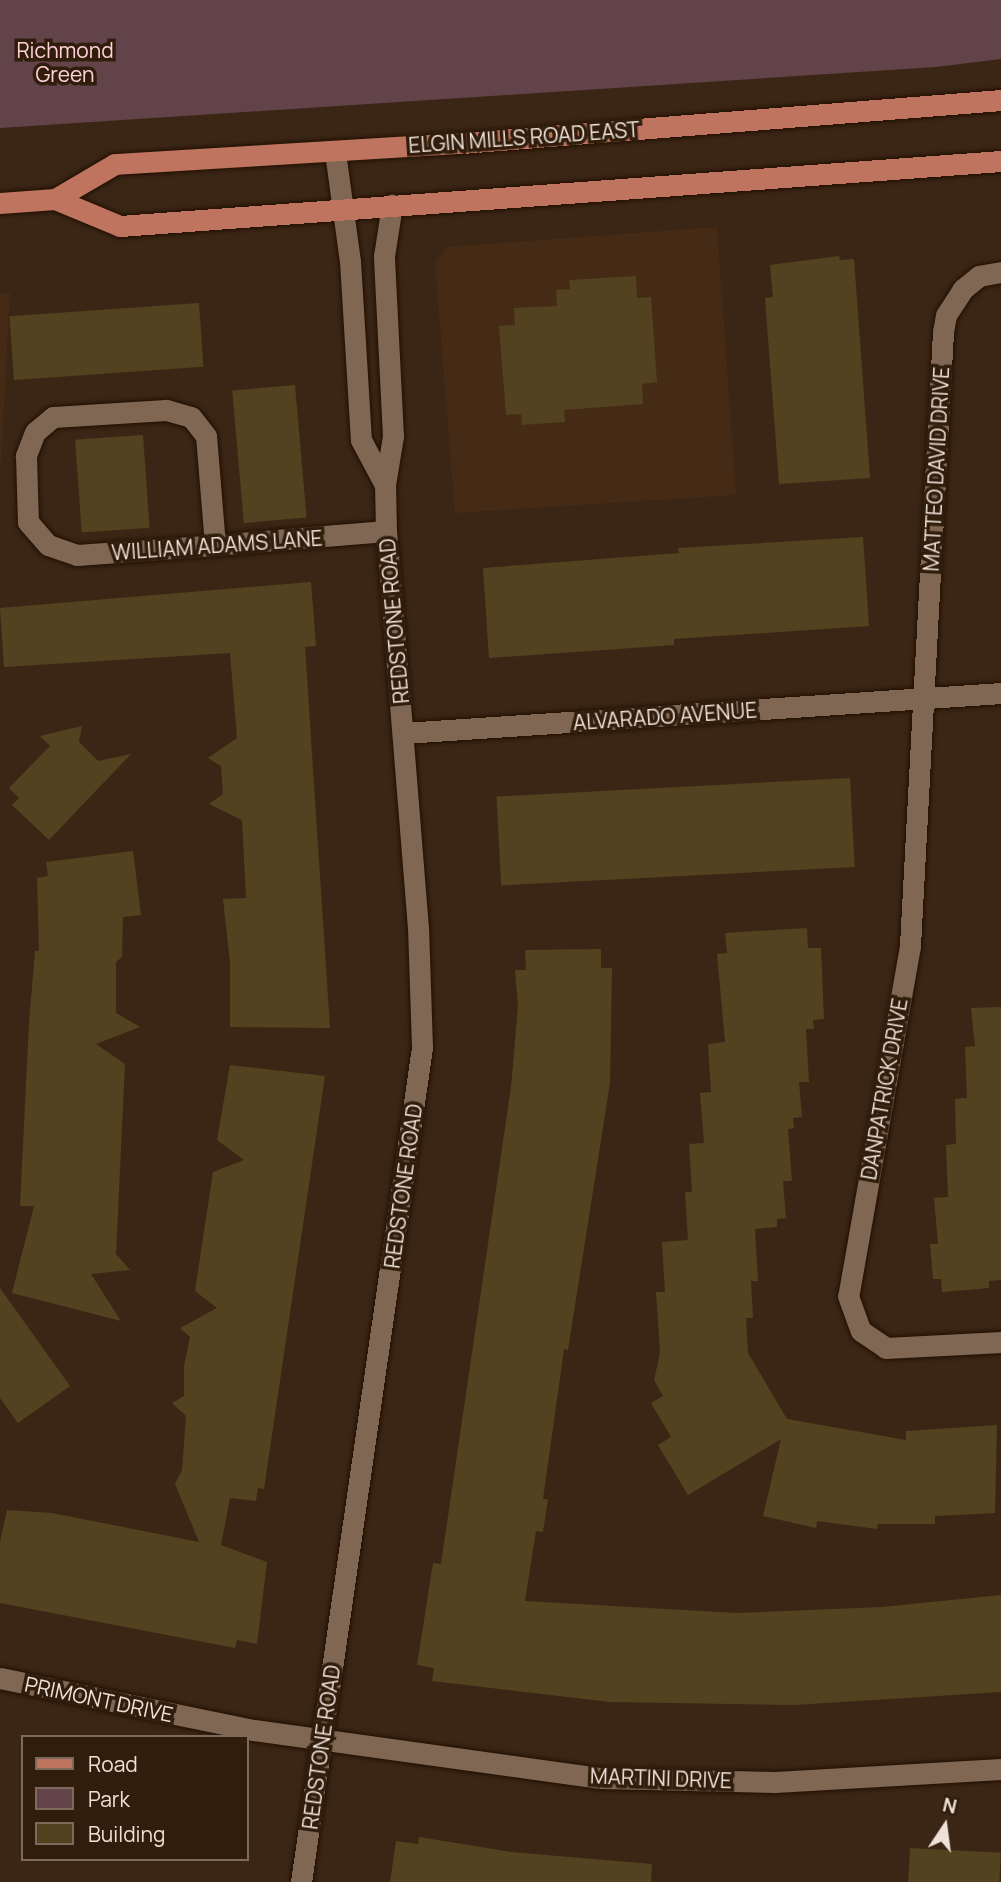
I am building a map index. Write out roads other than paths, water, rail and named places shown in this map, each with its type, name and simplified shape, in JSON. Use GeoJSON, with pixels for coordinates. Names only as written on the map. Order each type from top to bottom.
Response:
{"type":"FeatureCollection","features":[{"type":"Feature","properties":{"kind":"main road","name":"ELGIN MILLS ROAD EAST"},"geometry":{"type":"LineString","coordinates":[[0,203],[55,199],[115,164],[335,152],[1001,100]]}},
{"type":"Feature","properties":{"kind":"main road","name":"ELGIN MILLS ROAD EAST"},"geometry":{"type":"LineString","coordinates":[[55,199],[120,226],[1001,162]]}},
{"type":"Feature","properties":{"kind":"street","name":"REDSTONE ROAD"},"geometry":{"type":"LineString","coordinates":[[335,152],[349,261],[361,440],[385,485]]}},
{"type":"Feature","properties":{"kind":"street","name":"REDSTONE ROAD"},"geometry":{"type":"LineString","coordinates":[[301,1882],[422,1047],[404,733],[386,531],[385,485],[393,436],[384,256],[393,205]]}},
{"type":"Feature","properties":{"kind":"street","name":"MATTEO DAVID DRIVE"},"geometry":{"type":"LineString","coordinates":[[926,697],[946,315],[971,282],[1001,272]]}},
{"type":"Feature","properties":{"kind":"street","name":"WILLIAM ADAMS LANE"},"geometry":{"type":"LineString","coordinates":[[215,545],[206,436],[191,417],[166,410],[54,417],[35,432],[26,456],[28,522],[48,545],[77,555],[215,545],[386,531]]}},
{"type":"Feature","properties":{"kind":"street","name":"ALVARADO AVENUE"},"geometry":{"type":"LineString","coordinates":[[404,733],[1001,693]]}},
{"type":"Feature","properties":{"kind":"street","name":"DANPATRICK DRIVE"},"geometry":{"type":"LineString","coordinates":[[926,697],[910,946],[850,1284],[850,1310],[870,1342],[886,1348],[1001,1342]]}},
{"type":"Feature","properties":{"kind":"street","name":"PRIMONT DRIVE"},"geometry":{"type":"LineString","coordinates":[[0,1678],[322,1741]]}},
{"type":"Feature","properties":{"kind":"street","name":"MARTINI DRIVE"},"geometry":{"type":"LineString","coordinates":[[322,1741],[601,1778],[775,1782],[1001,1769]]}},
{"type":"Feature","properties":{"kind":"park label","name":"Richmond Green"},"geometry":{"type":"Point","coordinates":[65,62]}}]}
